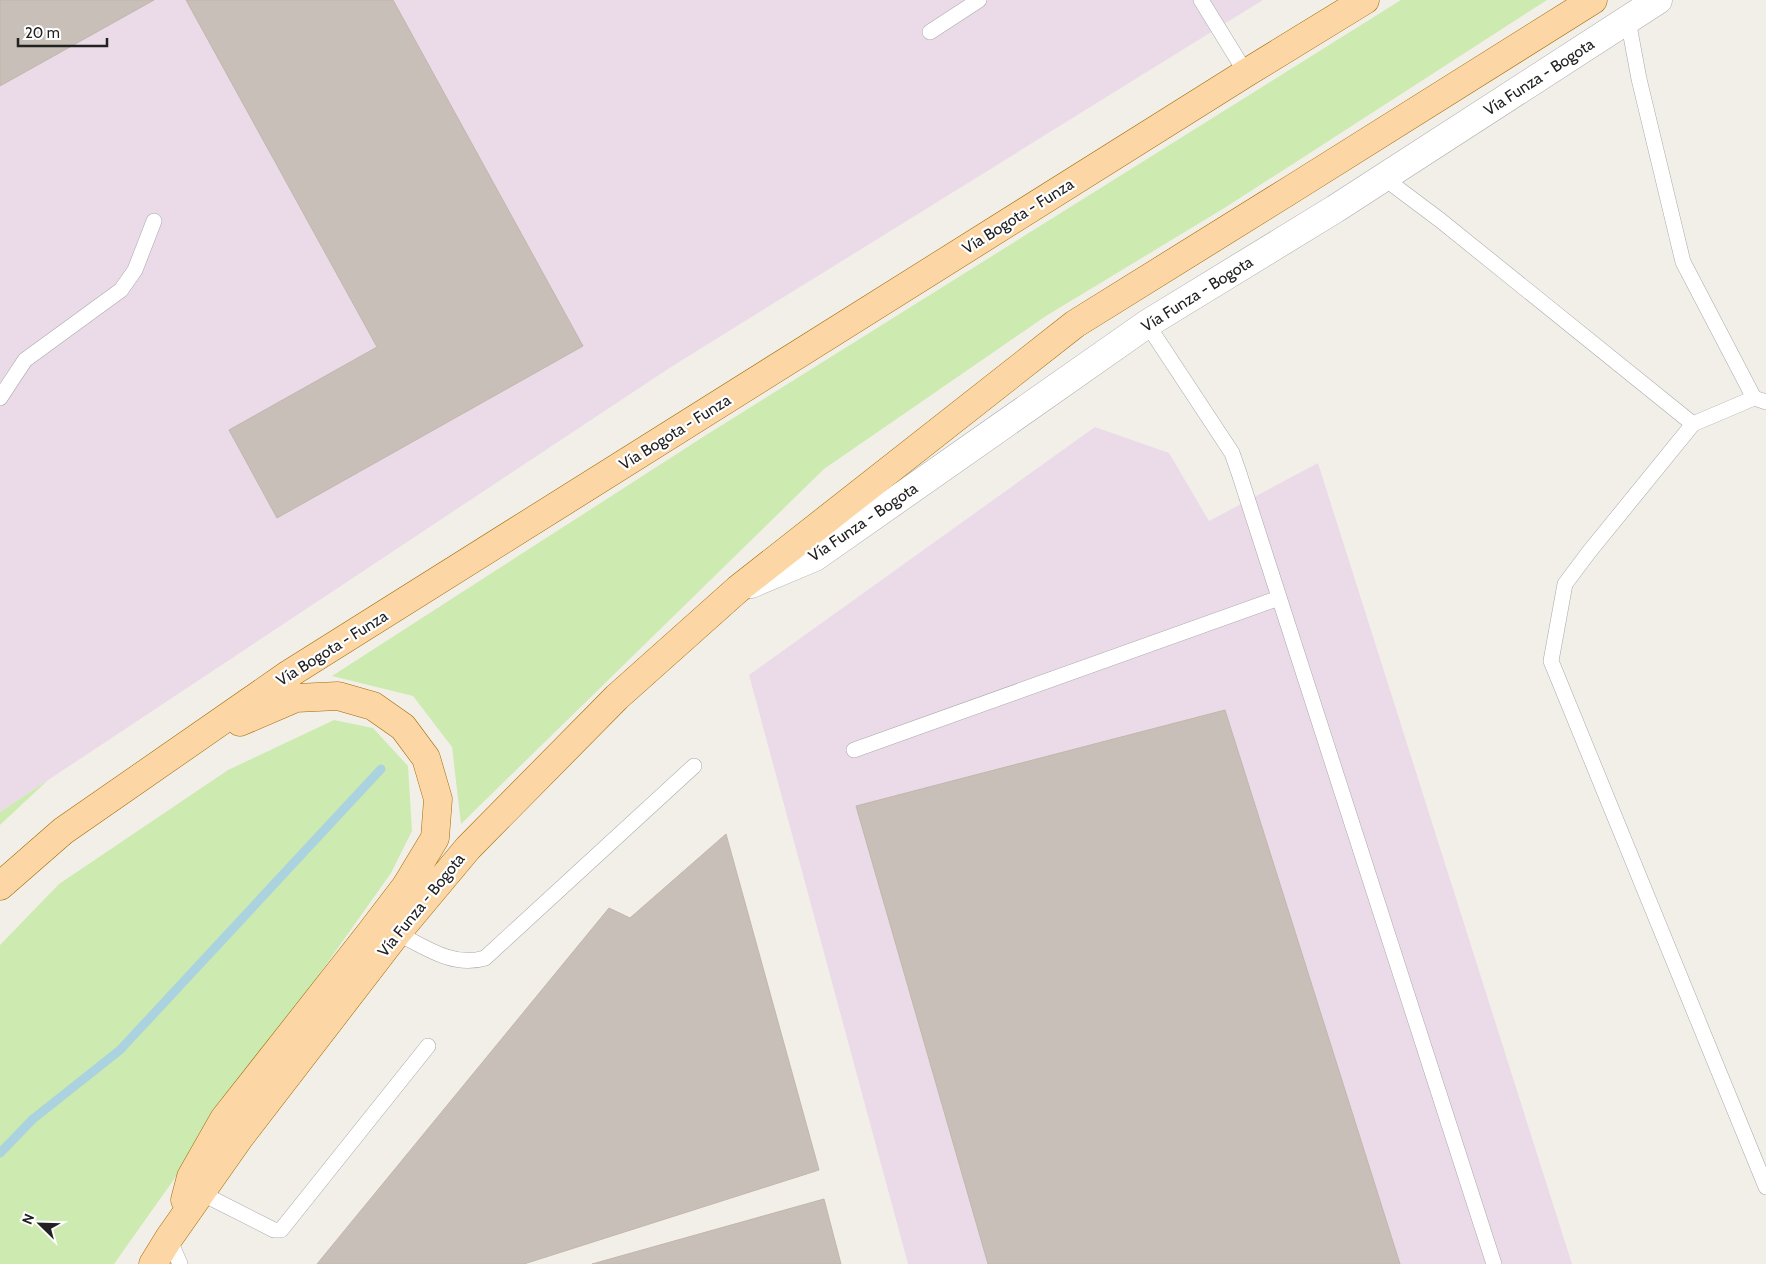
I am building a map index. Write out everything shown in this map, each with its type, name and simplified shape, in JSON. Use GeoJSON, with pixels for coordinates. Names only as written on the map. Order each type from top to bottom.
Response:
{"type":"FeatureCollection","features":[{"type":"Feature","properties":{"kind":"main road","name":"Vía Bogota - Funza"},"geometry":{"type":"LineString","coordinates":[[0,886],[63,831],[289,674],[1365,0]]}},
{"type":"Feature","properties":{"kind":"main road","name":"Vía Funza - Bogota"},"geometry":{"type":"LineString","coordinates":[[154,1264],[240,1137],[397,933],[468,848],[617,697],[738,589],[1075,324],[1593,0]]}},
{"type":"Feature","properties":{"kind":"main road"},"geometry":{"type":"LineString","coordinates":[[174,1232],[190,1177],[224,1119],[406,886],[435,838],[438,798],[426,758],[404,727],[373,706],[338,696],[296,698],[184,747]]}},
{"type":"Feature","properties":{"kind":"street","name":"Vía Funza - Bogota"},"geometry":{"type":"LineString","coordinates":[[738,589],[815,557],[1147,324],[1384,178],[1658,0]]}},
{"type":"Feature","properties":{"kind":"lane"},"geometry":{"type":"LineString","coordinates":[[930,32],[978,0]]}},
{"type":"Feature","properties":{"kind":"lane"},"geometry":{"type":"LineString","coordinates":[[1202,0],[1246,73]]}},
{"type":"Feature","properties":{"kind":"lane"},"geometry":{"type":"LineString","coordinates":[[1628,20],[1639,79],[1683,262],[1760,400],[1693,424],[1565,584],[1551,661],[1766,1187]]}},
{"type":"Feature","properties":{"kind":"lane"},"geometry":{"type":"LineString","coordinates":[[1384,178],[1440,220],[1693,424]]}},
{"type":"Feature","properties":{"kind":"lane"},"geometry":{"type":"LineString","coordinates":[[0,398],[25,360],[121,290],[135,270],[154,221]]}},
{"type":"Feature","properties":{"kind":"lane"},"geometry":{"type":"LineString","coordinates":[[1147,324],[1232,453],[1494,1264]]}},
{"type":"Feature","properties":{"kind":"lane"},"geometry":{"type":"LineString","coordinates":[[854,750],[1279,598]]}},
{"type":"Feature","properties":{"kind":"lane"},"geometry":{"type":"LineString","coordinates":[[397,933],[445,958],[473,962],[485,958],[694,766]]}},
{"type":"Feature","properties":{"kind":"lane"},"geometry":{"type":"LineString","coordinates":[[201,1193],[274,1230],[280,1230],[428,1046]]}},
{"type":"Feature","properties":{"kind":"lane"},"geometry":{"type":"LineString","coordinates":[[174,1232],[180,1264]]}},
{"type":"Feature","properties":{"kind":"shaded area"},"geometry":{"type":"Polygon","coordinates":[[[0,0],[1263,0],[671,367],[0,812],[0,0]]]}},
{"type":"Feature","properties":{"kind":"shaded area"},"geometry":{"type":"Polygon","coordinates":[[[1095,427],[1169,453],[1209,521],[1318,463],[1572,1264],[908,1264],[749,675],[1095,427]]]}},
{"type":"Feature","properties":{"kind":"green space"},"geometry":{"type":"Polygon","coordinates":[[[1401,0],[1547,0],[1226,207],[1046,316],[824,469],[461,824],[452,747],[413,696],[332,676],[703,437],[1401,0]]]}},
{"type":"Feature","properties":{"kind":"green space"},"geometry":{"type":"Polygon","coordinates":[[[334,720],[373,728],[408,766],[412,831],[391,873],[114,1264],[0,1264],[0,945],[59,884],[228,770],[334,720]]]}},
{"type":"Feature","properties":{"kind":"green space"},"geometry":{"type":"Polygon","coordinates":[[[48,780],[0,825],[0,812],[48,780]]]}},
{"type":"Feature","properties":{"kind":"building"},"geometry":{"type":"Polygon","coordinates":[[[0,0],[154,0],[0,86],[0,0]]]}},
{"type":"Feature","properties":{"kind":"building"},"geometry":{"type":"Polygon","coordinates":[[[186,0],[393,0],[583,346],[277,518],[229,430],[377,347],[186,0]]]}},
{"type":"Feature","properties":{"kind":"building"},"geometry":{"type":"Polygon","coordinates":[[[1225,710],[1400,1264],[988,1264],[856,806],[1225,710]]]}},
{"type":"Feature","properties":{"kind":"building"},"geometry":{"type":"Polygon","coordinates":[[[726,834],[819,1170],[524,1264],[317,1264],[609,908],[630,918],[726,834]]]}},
{"type":"Feature","properties":{"kind":"building"},"geometry":{"type":"Polygon","coordinates":[[[824,1199],[841,1264],[592,1264],[824,1199]]]}},
{"type":"Feature","properties":{"kind":"waterway"},"geometry":{"type":"LineString","coordinates":[[0,1153],[33,1119],[120,1050],[381,769]]}}]}
